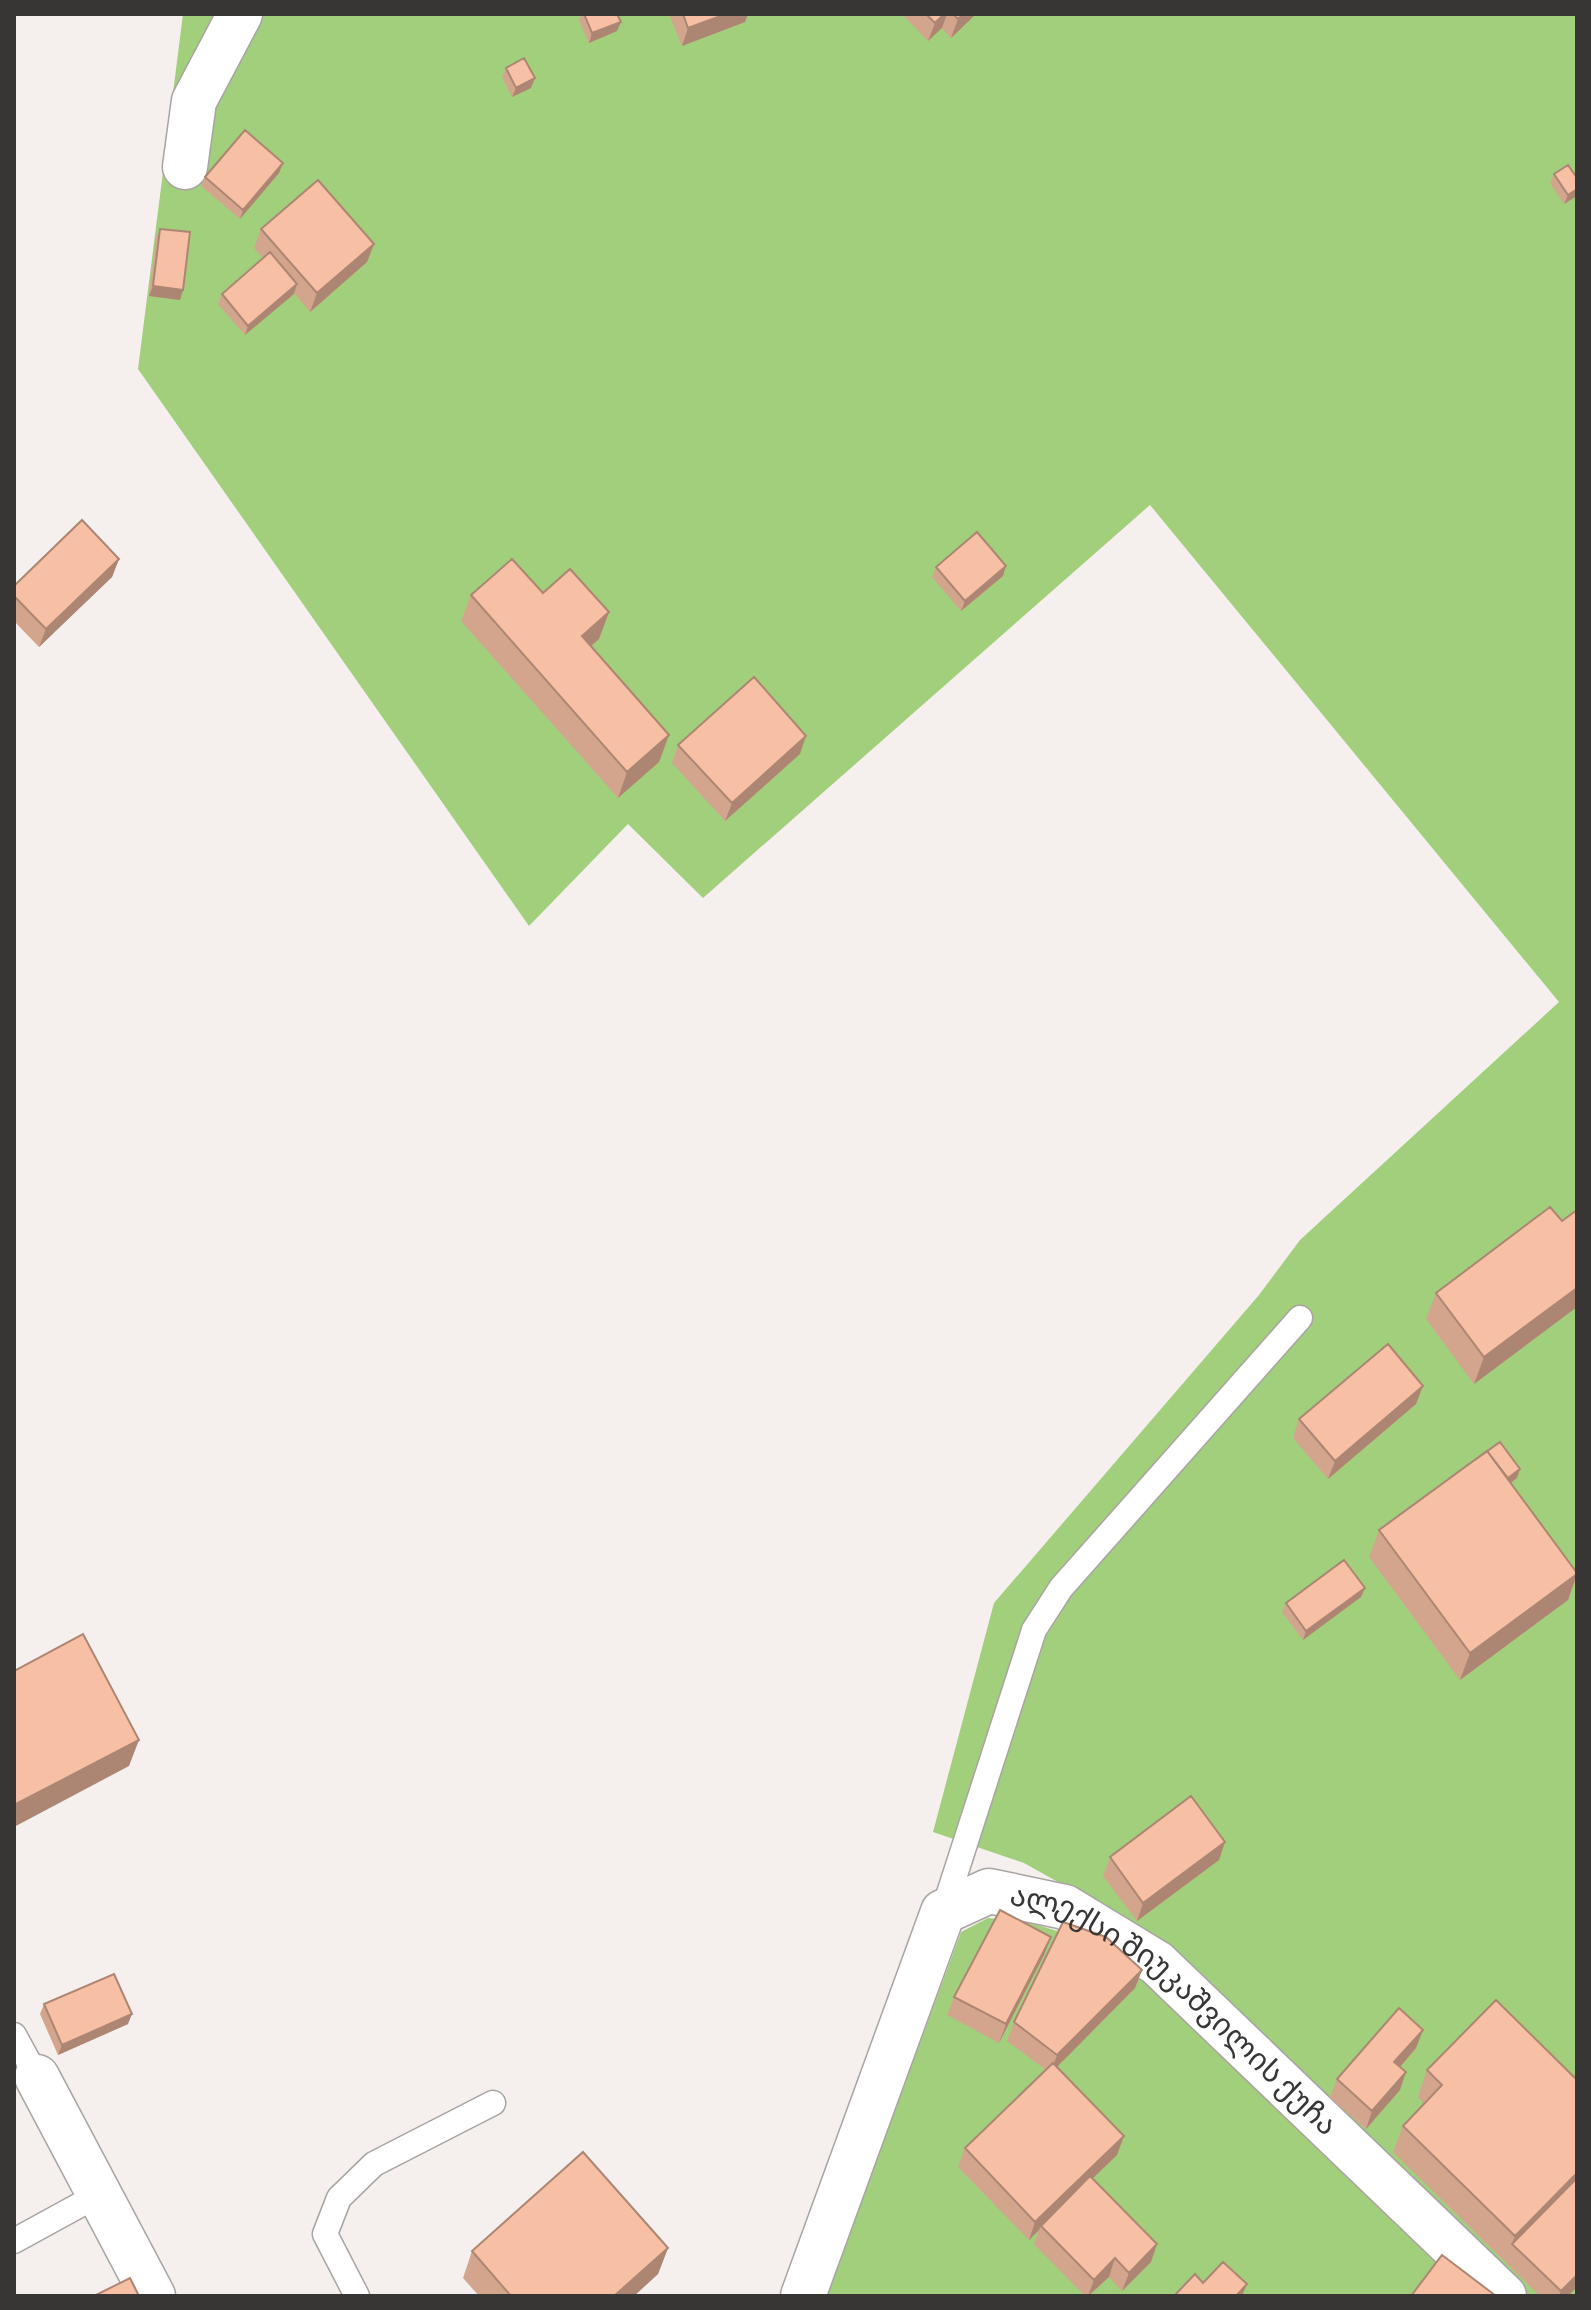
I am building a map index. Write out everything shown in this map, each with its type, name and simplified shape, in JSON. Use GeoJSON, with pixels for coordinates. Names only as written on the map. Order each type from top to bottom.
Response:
{"type":"FeatureCollection","features":[{"type":"Feature","properties":{"kind":"street"},"geometry":{"type":"LineString","coordinates":[[185,167],[194,101],[240,14]]}},
{"type":"Feature","properties":{"kind":"street","name":"ალექსი შიუკაშვილის ქუჩა"},"geometry":{"type":"LineString","coordinates":[[943,1912],[989,1891],[1065,1907],[1157,1963],[1504,2296]]}},
{"type":"Feature","properties":{"kind":"street"},"geometry":{"type":"LineString","coordinates":[[803,2296],[943,1912]]}},
{"type":"Feature","properties":{"kind":"street"},"geometry":{"type":"LineString","coordinates":[[37,2077],[153,2296]]}},
{"type":"Feature","properties":{"kind":"lane"},"geometry":{"type":"LineString","coordinates":[[943,1912],[1034,1630],[1061,1588],[1300,1318]]}},
{"type":"Feature","properties":{"kind":"lane"},"geometry":{"type":"LineString","coordinates":[[14,2035],[37,2077]]}},
{"type":"Feature","properties":{"kind":"lane"},"geometry":{"type":"LineString","coordinates":[[357,2296],[325,2234],[339,2198],[374,2164],[493,2103]]}},
{"type":"Feature","properties":{"kind":"lane"},"geometry":{"type":"LineString","coordinates":[[14,2241],[98,2195]]}},
{"type":"Feature","properties":{"kind":"green space"},"geometry":{"type":"Polygon","coordinates":[[[183,14],[1577,14],[1577,2296],[1525,2296],[1131,1923],[1024,1863],[933,1832],[994,1603],[1259,1295],[1300,1240],[1559,1002],[1150,505],[703,898],[628,824],[529,926],[138,369],[183,14]]]}},
{"type":"Feature","properties":{"kind":"green space"},"geometry":{"type":"Polygon","coordinates":[[[988,1918],[1024,1921],[1107,1946],[1472,2296],[826,2296],[961,1932],[988,1918]]]}},
{"type":"Feature","properties":{"kind":"building"},"geometry":{"type":"Polygon","coordinates":[[[584,14],[617,14],[621,22],[592,33],[584,14]]]}},
{"type":"Feature","properties":{"kind":"building"},"geometry":{"type":"Polygon","coordinates":[[[683,14],[726,14],[688,28],[683,14]]]}},
{"type":"Feature","properties":{"kind":"building"},"geometry":{"type":"Polygon","coordinates":[[[926,14],[944,14],[935,23],[926,14]]]}},
{"type":"Feature","properties":{"kind":"building"},"geometry":{"type":"Polygon","coordinates":[[[524,58],[535,78],[516,88],[506,68],[524,58]]]}},
{"type":"Feature","properties":{"kind":"building"},"geometry":{"type":"Polygon","coordinates":[[[245,130],[283,163],[243,210],[205,177],[245,130]]]}},
{"type":"Feature","properties":{"kind":"building"},"geometry":{"type":"Polygon","coordinates":[[[1568,165],[1577,178],[1577,189],[1568,195],[1554,174],[1568,165]]]}},
{"type":"Feature","properties":{"kind":"building"},"geometry":{"type":"Polygon","coordinates":[[[318,180],[374,244],[317,293],[261,229],[318,180]]]}},
{"type":"Feature","properties":{"kind":"building"},"geometry":{"type":"Polygon","coordinates":[[[160,229],[190,232],[183,290],[153,286],[160,229]]]}},
{"type":"Feature","properties":{"kind":"building"},"geometry":{"type":"Polygon","coordinates":[[[270,252],[297,284],[248,326],[222,294],[270,252]]]}},
{"type":"Feature","properties":{"kind":"building"},"geometry":{"type":"Polygon","coordinates":[[[82,520],[119,559],[46,629],[14,596],[14,586],[82,520]]]}},
{"type":"Feature","properties":{"kind":"building"},"geometry":{"type":"Polygon","coordinates":[[[977,532],[1006,566],[965,601],[936,567],[977,532]]]}},
{"type":"Feature","properties":{"kind":"building"},"geometry":{"type":"Polygon","coordinates":[[[512,559],[543,593],[570,569],[609,612],[582,636],[669,735],[627,772],[471,595],[512,559]]]}},
{"type":"Feature","properties":{"kind":"building"},"geometry":{"type":"Polygon","coordinates":[[[754,677],[806,736],[732,803],[678,745],[754,677]]]}},
{"type":"Feature","properties":{"kind":"building"},"geometry":{"type":"Polygon","coordinates":[[[1550,1207],[1562,1221],[1577,1210],[1577,1288],[1484,1357],[1436,1293],[1550,1207]]]}},
{"type":"Feature","properties":{"kind":"building"},"geometry":{"type":"Polygon","coordinates":[[[1388,1344],[1423,1386],[1335,1461],[1299,1419],[1388,1344]]]}},
{"type":"Feature","properties":{"kind":"building"},"geometry":{"type":"Polygon","coordinates":[[[1500,1442],[1520,1469],[1508,1478],[1487,1451],[1500,1442]]]}},
{"type":"Feature","properties":{"kind":"building"},"geometry":{"type":"Polygon","coordinates":[[[1487,1451],[1577,1574],[1470,1653],[1379,1530],[1487,1451]]]}},
{"type":"Feature","properties":{"kind":"building"},"geometry":{"type":"Polygon","coordinates":[[[1344,1560],[1365,1588],[1306,1631],[1286,1603],[1344,1560]]]}},
{"type":"Feature","properties":{"kind":"building"},"geometry":{"type":"Polygon","coordinates":[[[83,1634],[139,1740],[14,1805],[14,1671],[83,1634]]]}},
{"type":"Feature","properties":{"kind":"building"},"geometry":{"type":"Polygon","coordinates":[[[1191,1796],[1225,1842],[1143,1903],[1110,1857],[1191,1796]]]}},
{"type":"Feature","properties":{"kind":"building"},"geometry":{"type":"Polygon","coordinates":[[[1000,1910],[1051,1937],[1006,2024],[954,1997],[1000,1910]]]}},
{"type":"Feature","properties":{"kind":"building"},"geometry":{"type":"Polygon","coordinates":[[[1063,1922],[1106,1937],[1142,1970],[1057,2055],[1014,2022],[1063,1922]]]}},
{"type":"Feature","properties":{"kind":"building"},"geometry":{"type":"Polygon","coordinates":[[[114,1974],[132,2014],[62,2045],[44,2004],[114,1974]]]}},
{"type":"Feature","properties":{"kind":"building"},"geometry":{"type":"Polygon","coordinates":[[[1496,2000],[1577,2080],[1577,2173],[1515,2236],[1403,2126],[1442,2085],[1427,2070],[1496,2000]]]}},
{"type":"Feature","properties":{"kind":"building"},"geometry":{"type":"Polygon","coordinates":[[[1399,2008],[1423,2030],[1394,2062],[1406,2072],[1372,2111],[1337,2079],[1399,2008]]]}},
{"type":"Feature","properties":{"kind":"building"},"geometry":{"type":"Polygon","coordinates":[[[1053,2063],[1124,2136],[1035,2222],[965,2148],[1053,2063]]]}},
{"type":"Feature","properties":{"kind":"building"},"geometry":{"type":"Polygon","coordinates":[[[583,2152],[668,2248],[614,2296],[511,2296],[472,2251],[583,2152]]]}},
{"type":"Feature","properties":{"kind":"building"},"geometry":{"type":"Polygon","coordinates":[[[1090,2176],[1157,2244],[1129,2273],[1115,2258],[1094,2280],[1041,2226],[1090,2176]]]}},
{"type":"Feature","properties":{"kind":"building"},"geometry":{"type":"Polygon","coordinates":[[[1577,2178],[1577,2275],[1561,2291],[1512,2244],[1577,2178]]]}},
{"type":"Feature","properties":{"kind":"building"},"geometry":{"type":"Polygon","coordinates":[[[1442,2255],[1496,2296],[1411,2296],[1442,2255]]]}},
{"type":"Feature","properties":{"kind":"building"},"geometry":{"type":"Polygon","coordinates":[[[1223,2262],[1247,2284],[1236,2296],[1174,2296],[1195,2274],[1203,2283],[1223,2262]]]}},
{"type":"Feature","properties":{"kind":"building"},"geometry":{"type":"Polygon","coordinates":[[[130,2278],[139,2296],[94,2296],[130,2278]]]}}]}
